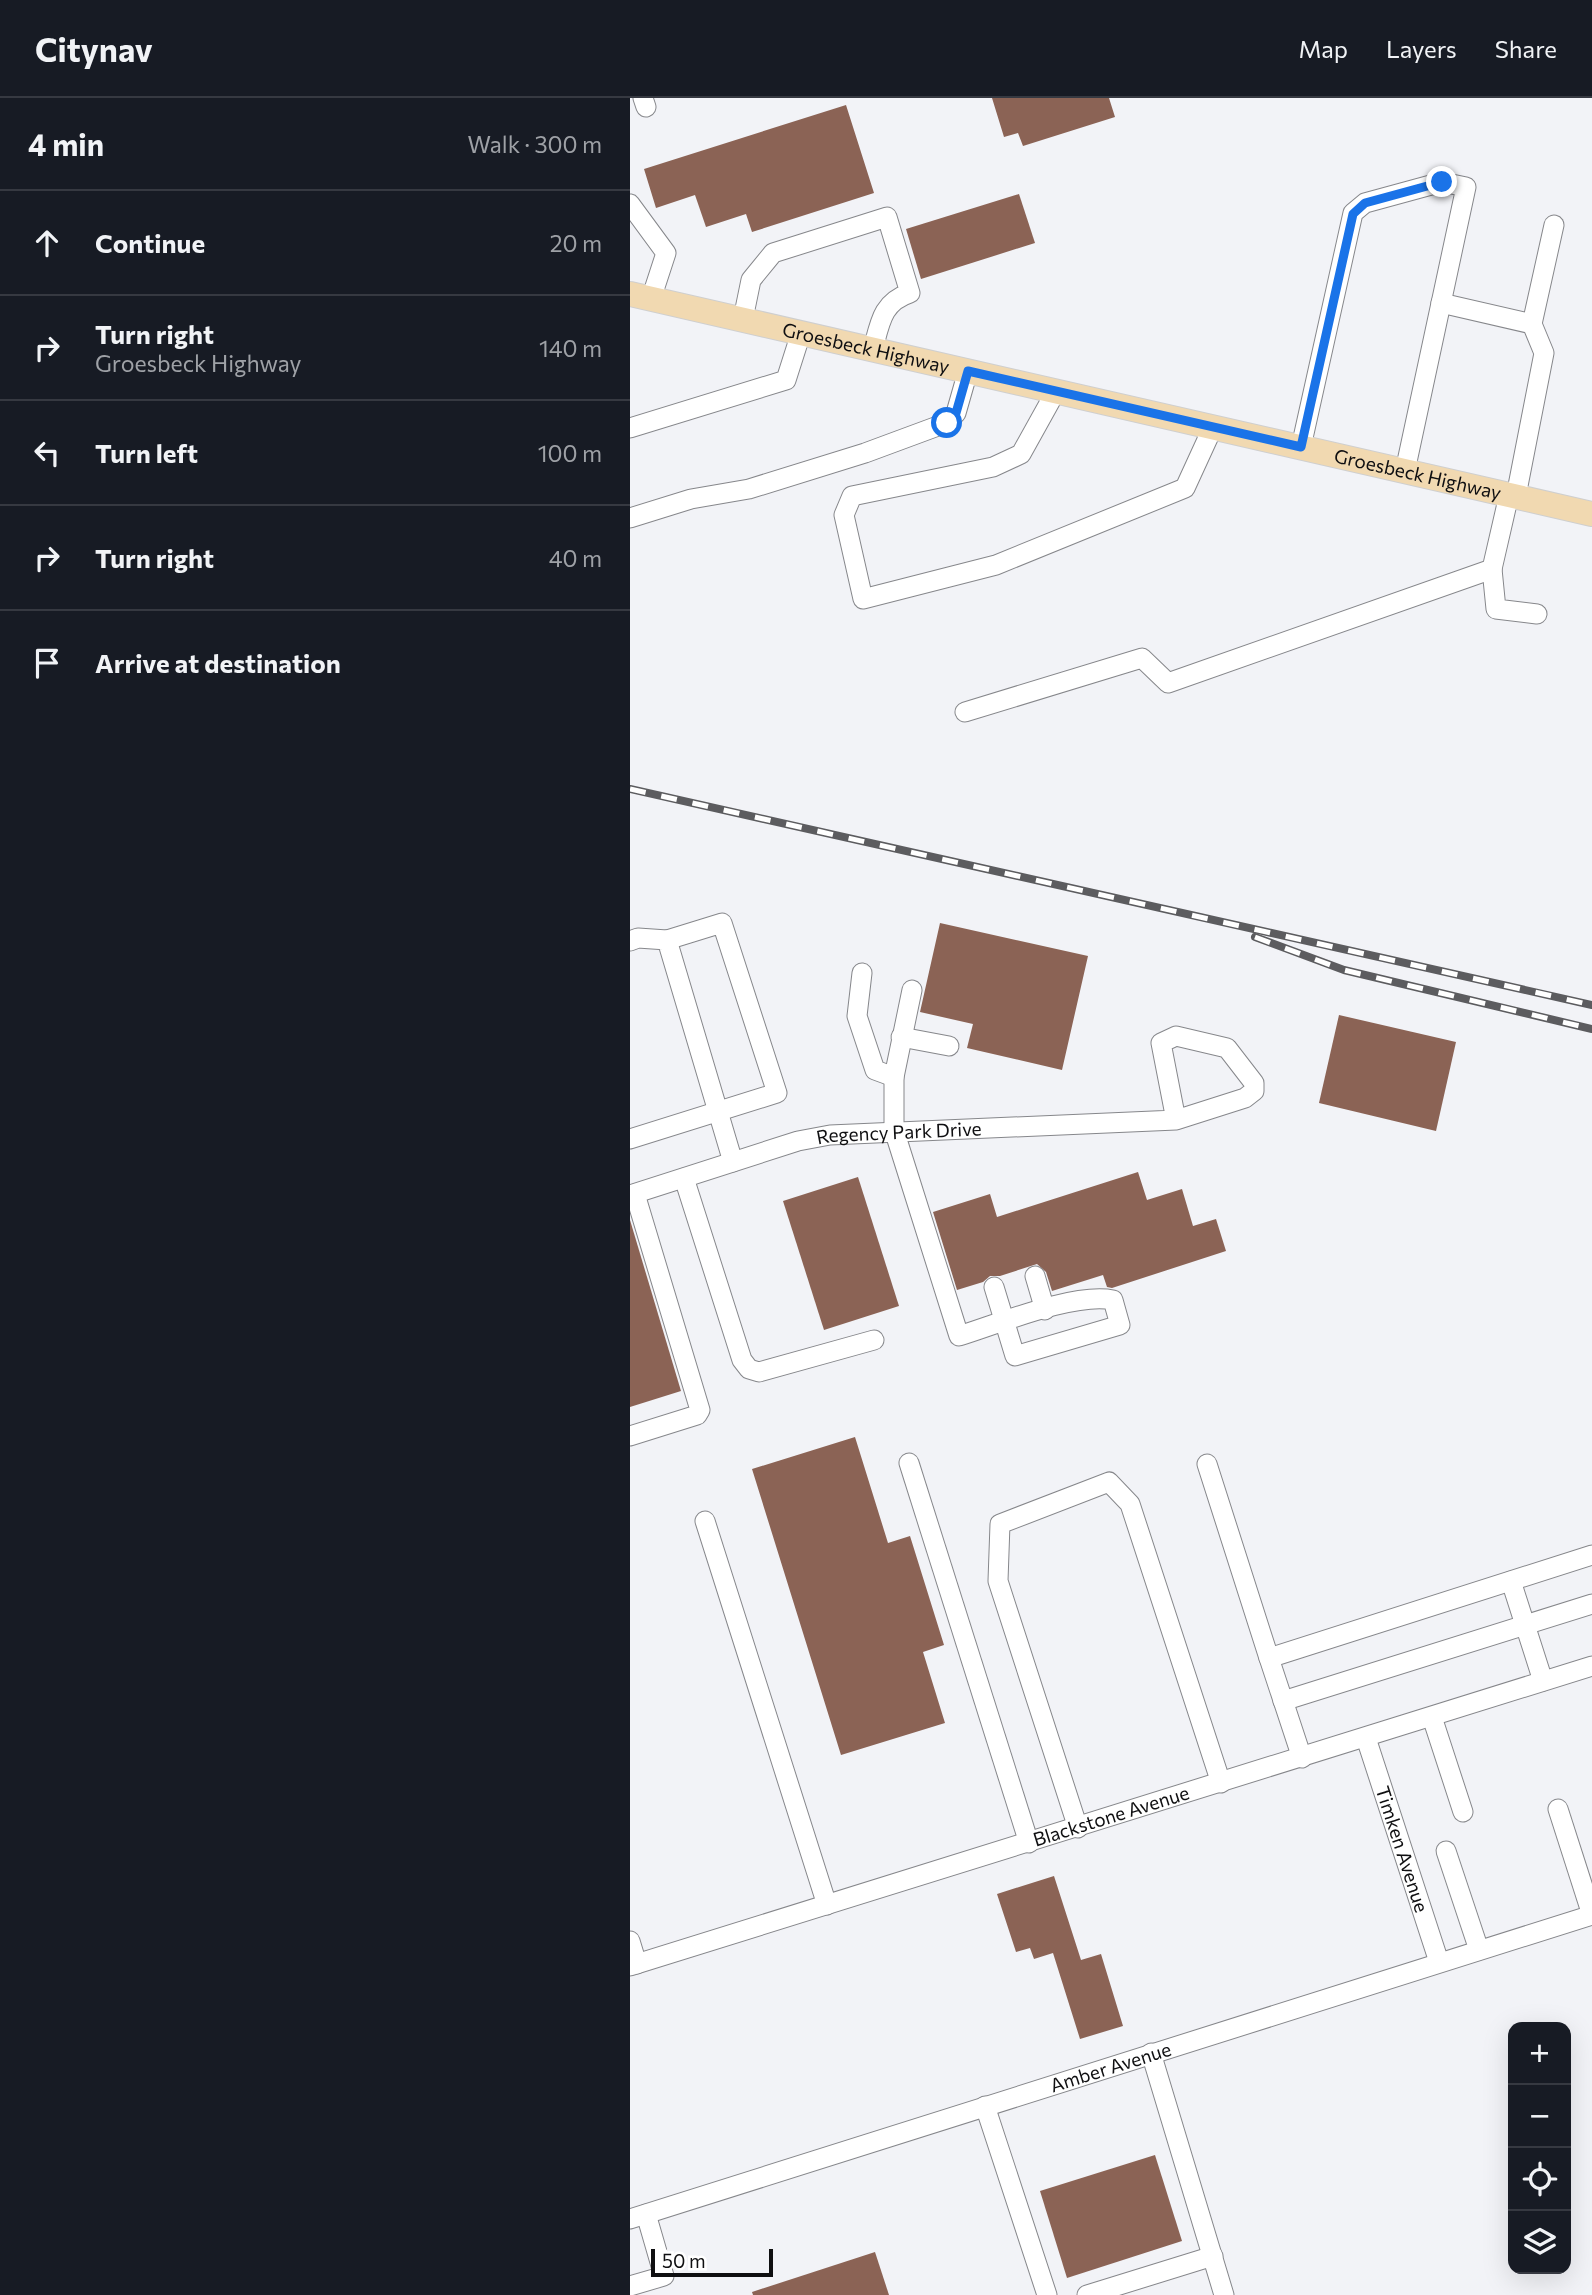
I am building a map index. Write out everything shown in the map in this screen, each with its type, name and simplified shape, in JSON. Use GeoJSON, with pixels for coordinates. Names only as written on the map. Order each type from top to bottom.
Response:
{"type":"FeatureCollection","features":[{"type":"Feature","properties":{"kind":"main road","name":"Groesbeck Highway"},"geometry":{"type":"LineString","coordinates":[[640,296],[1592,514]]}},
{"type":"Feature","properties":{"kind":"street"},"geometry":{"type":"LineString","coordinates":[[1301,447],[1353,214],[1365,203],[1442,182],[1466,187],[1405,471]]}},
{"type":"Feature","properties":{"kind":"street"},"geometry":{"type":"LineString","coordinates":[[630,204],[666,253],[640,296]]}},
{"type":"Feature","properties":{"kind":"street"},"geometry":{"type":"LineString","coordinates":[[743,320],[751,280],[774,253],[887,217],[910,293],[898,297],[884,309],[873,349]]}},
{"type":"Feature","properties":{"kind":"street"},"geometry":{"type":"LineString","coordinates":[[1537,614],[1496,609],[1492,569],[1512,495],[1544,353],[1532,324],[1554,225]]}},
{"type":"Feature","properties":{"kind":"street"},"geometry":{"type":"LineString","coordinates":[[1441,303],[1532,324]]}},
{"type":"Feature","properties":{"kind":"street"},"geometry":{"type":"LineString","coordinates":[[630,428],[786,380],[801,333]]}},
{"type":"Feature","properties":{"kind":"street"},"geometry":{"type":"LineString","coordinates":[[630,518],[691,499],[749,489],[865,453],[947,423],[956,413],[968,371]]}},
{"type":"Feature","properties":{"kind":"street"},"geometry":{"type":"LineString","coordinates":[[1055,391],[1021,454],[993,467],[852,496],[844,515],[863,598],[996,565],[1185,488],[1213,427]]}},
{"type":"Feature","properties":{"kind":"street"},"geometry":{"type":"LineString","coordinates":[[965,712],[1142,659],[1168,683],[1492,569]]}},
{"type":"Feature","properties":{"kind":"street"},"geometry":{"type":"LineString","coordinates":[[630,941],[638,938],[667,940],[722,923],[777,1093],[630,1139]]}},
{"type":"Feature","properties":{"kind":"street"},"geometry":{"type":"LineString","coordinates":[[667,940],[733,1162]]}},
{"type":"Feature","properties":{"kind":"street"},"geometry":{"type":"LineString","coordinates":[[862,974],[857,1016],[875,1070],[894,1077]]}},
{"type":"Feature","properties":{"kind":"street"},"geometry":{"type":"LineString","coordinates":[[912,990],[894,1077],[894,1130],[959,1336],[1004,1322],[1045,1310],[1097,1297],[1113,1300],[1120,1325],[1014,1356],[1004,1322],[994,1287]]}},
{"type":"Feature","properties":{"kind":"street","name":"Regency Park Drive"},"geometry":{"type":"LineString","coordinates":[[632,1194],[820,1137],[894,1130],[1176,1120],[1245,1098],[1254,1091],[1254,1083],[1227,1048],[1176,1036],[1161,1043],[1176,1120]]}},
{"type":"Feature","properties":{"kind":"street"},"geometry":{"type":"LineString","coordinates":[[901,1037],[949,1046]]}},
{"type":"Feature","properties":{"kind":"street"},"geometry":{"type":"LineString","coordinates":[[684,1178],[742,1360],[749,1369],[759,1371],[874,1340]]}},
{"type":"Feature","properties":{"kind":"street"},"geometry":{"type":"LineString","coordinates":[[630,1436],[697,1415],[700,1410],[632,1194]]}},
{"type":"Feature","properties":{"kind":"street"},"geometry":{"type":"LineString","coordinates":[[1035,1276],[1045,1310]]}},
{"type":"Feature","properties":{"kind":"street"},"geometry":{"type":"LineString","coordinates":[[909,1463],[1029,1843]]}},
{"type":"Feature","properties":{"kind":"street"},"geometry":{"type":"LineString","coordinates":[[1207,1464],[1302,1758]]}},
{"type":"Feature","properties":{"kind":"street"},"geometry":{"type":"LineString","coordinates":[[1078,1828],[998,1581],[1000,1524],[1109,1482],[1130,1504],[1221,1783]]}},
{"type":"Feature","properties":{"kind":"street"},"geometry":{"type":"LineString","coordinates":[[705,1521],[827,1905]]}},
{"type":"Feature","properties":{"kind":"street"},"geometry":{"type":"LineString","coordinates":[[1269,1658],[1592,1555]]}},
{"type":"Feature","properties":{"kind":"street"},"geometry":{"type":"LineString","coordinates":[[1511,1581],[1544,1681]]}},
{"type":"Feature","properties":{"kind":"street"},"geometry":{"type":"LineString","coordinates":[[1283,1701],[1592,1604]]}},
{"type":"Feature","properties":{"kind":"street","name":"Blackstone Avenue"},"geometry":{"type":"LineString","coordinates":[[633,1965],[1366,1738],[1592,1665]]}},
{"type":"Feature","properties":{"kind":"street"},"geometry":{"type":"LineString","coordinates":[[1432,1717],[1463,1812]]}},
{"type":"Feature","properties":{"kind":"street","name":"Timken Avenue"},"geometry":{"type":"LineString","coordinates":[[1366,1738],[1439,1962]]}},
{"type":"Feature","properties":{"kind":"street"},"geometry":{"type":"LineString","coordinates":[[1558,1809],[1592,1915]]}},
{"type":"Feature","properties":{"kind":"street"},"geometry":{"type":"LineString","coordinates":[[1446,1851],[1479,1950]]}},
{"type":"Feature","properties":{"kind":"street","name":"Amber Avenue"},"geometry":{"type":"LineString","coordinates":[[638,2216],[1592,1915]]}},
{"type":"Feature","properties":{"kind":"street"},"geometry":{"type":"LineString","coordinates":[[630,1941],[633,1965]]}},
{"type":"Feature","properties":{"kind":"street"},"geometry":{"type":"LineString","coordinates":[[1151,2053],[1224,2295]]}},
{"type":"Feature","properties":{"kind":"street"},"geometry":{"type":"LineString","coordinates":[[985,2106],[1047,2295]]}},
{"type":"Feature","properties":{"kind":"street"},"geometry":{"type":"LineString","coordinates":[[630,2286],[664,2276],[638,2216]]}},
{"type":"Feature","properties":{"kind":"street"},"geometry":{"type":"LineString","coordinates":[[1087,2295],[1213,2256]]}},
{"type":"Feature","properties":{"kind":"building"},"geometry":{"type":"Polygon","coordinates":[[[992,98],[1109,98],[1115,117],[1023,146],[1018,133],[1004,137],[992,98]]]}},
{"type":"Feature","properties":{"kind":"building"},"geometry":{"type":"Polygon","coordinates":[[[846,105],[874,193],[752,232],[746,214],[706,227],[695,195],[656,208],[644,169],[846,105]]]}},
{"type":"Feature","properties":{"kind":"building"},"geometry":{"type":"Polygon","coordinates":[[[1019,194],[1035,243],[921,279],[906,229],[1019,194]]]}},
{"type":"Feature","properties":{"kind":"building"},"geometry":{"type":"Polygon","coordinates":[[[940,923],[1088,956],[1062,1070],[967,1048],[973,1024],[920,1012],[940,923]]]}},
{"type":"Feature","properties":{"kind":"building"},"geometry":{"type":"Polygon","coordinates":[[[1339,1015],[1456,1042],[1436,1131],[1319,1103],[1339,1015]]]}},
{"type":"Feature","properties":{"kind":"building"},"geometry":{"type":"Polygon","coordinates":[[[1138,1172],[1147,1200],[1182,1189],[1193,1226],[1216,1219],[1226,1251],[1112,1288],[1107,1287],[1103,1275],[1052,1291],[1046,1272],[1037,1264],[1000,1276],[990,1276],[983,1282],[957,1290],[933,1212],[990,1194],[997,1217],[1138,1172]]]}},
{"type":"Feature","properties":{"kind":"building"},"geometry":{"type":"Polygon","coordinates":[[[858,1177],[899,1306],[824,1330],[783,1201],[858,1177]]]}},
{"type":"Feature","properties":{"kind":"building"},"geometry":{"type":"Polygon","coordinates":[[[630,1220],[681,1391],[630,1407],[630,1220]]]}},
{"type":"Feature","properties":{"kind":"building"},"geometry":{"type":"Polygon","coordinates":[[[855,1437],[888,1543],[910,1536],[944,1645],[923,1652],[945,1723],[841,1755],[752,1469],[855,1437]]]}},
{"type":"Feature","properties":{"kind":"building"},"geometry":{"type":"Polygon","coordinates":[[[1054,1876],[1081,1960],[1101,1954],[1123,2026],[1080,2039],[1053,1953],[1034,1959],[1030,1948],[1016,1952],[997,1894],[1054,1876]]]}},
{"type":"Feature","properties":{"kind":"building"},"geometry":{"type":"Polygon","coordinates":[[[1155,2155],[1182,2241],[1067,2278],[1040,2191],[1155,2155]]]}},
{"type":"Feature","properties":{"kind":"building"},"geometry":{"type":"Polygon","coordinates":[[[875,2252],[889,2295],[753,2295],[752,2292],[875,2252]]]}},
{"type":"Feature","properties":{"kind":"railway"},"geometry":{"type":"LineString","coordinates":[[630,789],[1592,1005]]}},
{"type":"Feature","properties":{"kind":"railway"},"geometry":{"type":"LineString","coordinates":[[1255,937],[1344,970],[1592,1029]]}},
{"type":"Feature","properties":{"kind":"route"},"geometry":{"type":"LineString","coordinates":[[947,423],[956,413],[968,371],[1301,447],[1353,214],[1365,203],[1442,182]]}}]}
